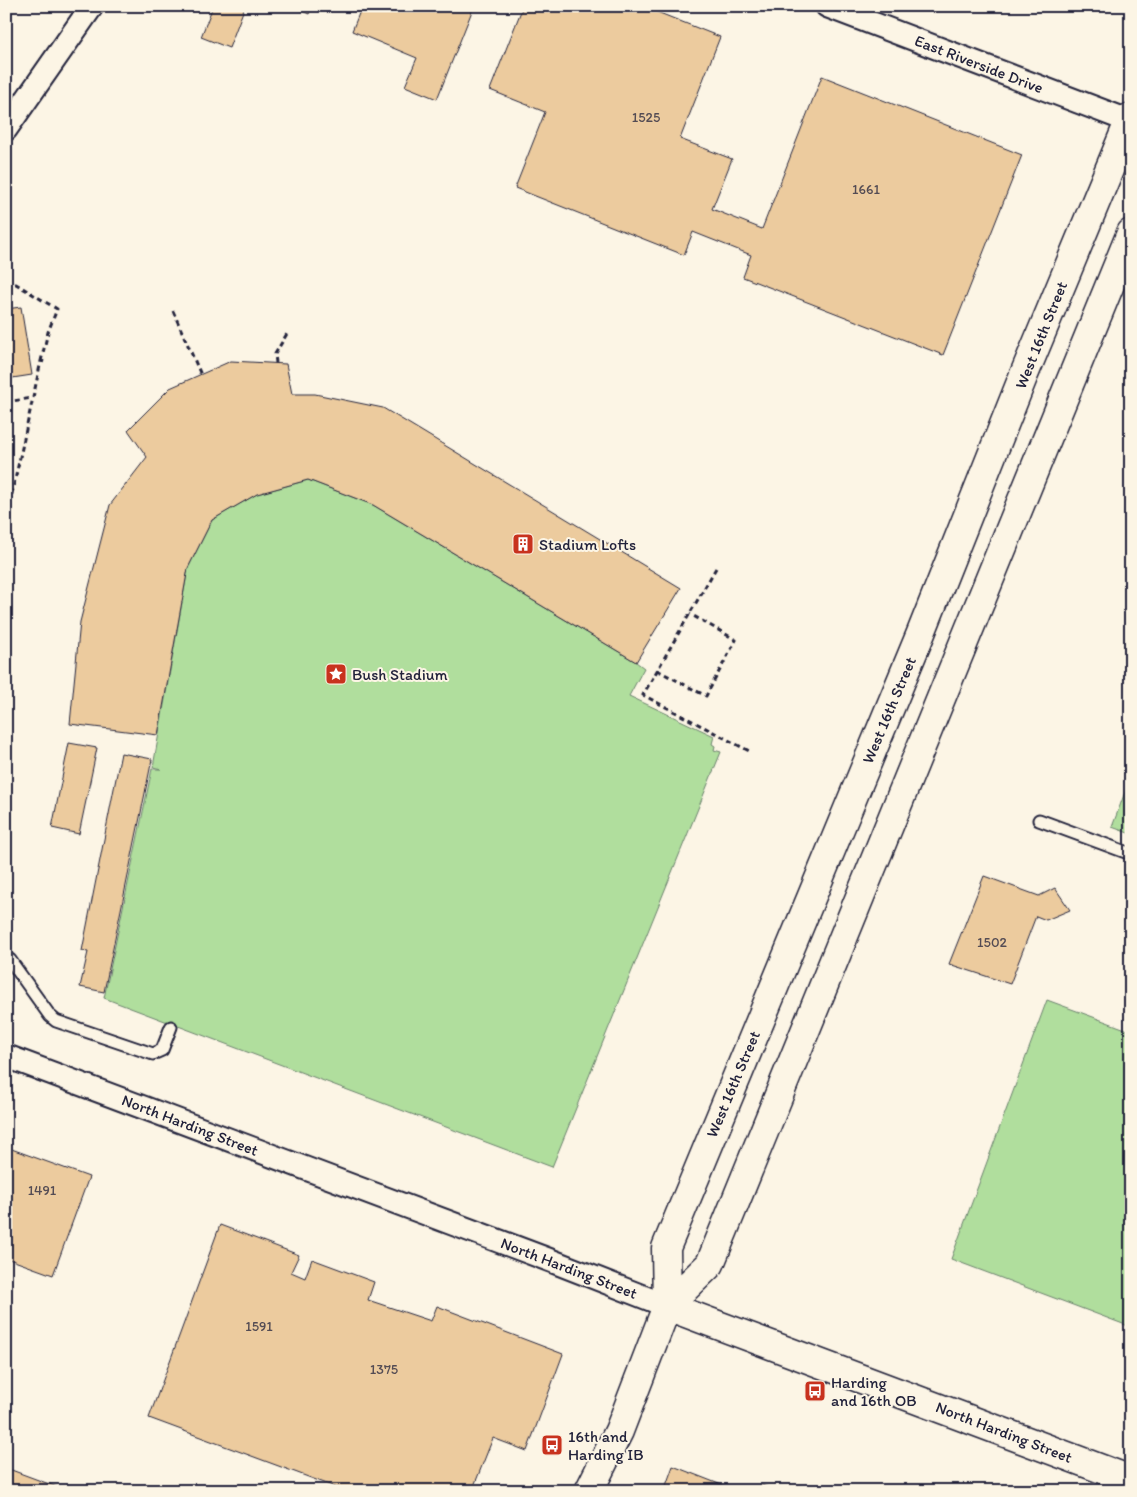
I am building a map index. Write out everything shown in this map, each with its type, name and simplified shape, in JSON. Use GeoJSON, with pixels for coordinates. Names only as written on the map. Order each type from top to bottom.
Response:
{"type":"FeatureCollection","features":[{"type":"Feature","properties":{"kind":"main road","name":"West 16th Street"},"geometry":{"type":"LineString","coordinates":[[589,1491],[620,1431],[667,1306],[666,1248],[921,633],[1023,377],[1130,120]]}},
{"type":"Feature","properties":{"kind":"main road","name":"West 16th Street"},"geometry":{"type":"LineString","coordinates":[[667,1306],[710,1264],[1131,233]]}},
{"type":"Feature","properties":{"kind":"main road","name":"North Harding Street"},"geometry":{"type":"LineString","coordinates":[[667,1306],[1131,1480]]}},
{"type":"Feature","properties":{"kind":"street"},"geometry":{"type":"LineString","coordinates":[[6,129],[92,6]]}},
{"type":"Feature","properties":{"kind":"street","name":"East Riverside Drive"},"geometry":{"type":"LineString","coordinates":[[828,6],[1130,120]]}},
{"type":"Feature","properties":{"kind":"street","name":"North Harding Street"},"geometry":{"type":"LineString","coordinates":[[6,1056],[543,1257],[667,1306]]}},
{"type":"Feature","properties":{"kind":"lane"},"geometry":{"type":"LineString","coordinates":[[1039,820],[1131,854]]}},
{"type":"Feature","properties":{"kind":"lane"},"geometry":{"type":"LineString","coordinates":[[6,959],[10,960],[50,1016],[56,1021],[153,1054],[162,1050],[171,1027]]}},
{"type":"Feature","properties":{"kind":"path"},"geometry":{"type":"LineString","coordinates":[[6,285],[16,284],[57,308],[48,332],[43,362],[32,398],[7,518]]}},
{"type":"Feature","properties":{"kind":"path"},"geometry":{"type":"LineString","coordinates":[[173,311],[201,375]]}},
{"type":"Feature","properties":{"kind":"path"},"geometry":{"type":"LineString","coordinates":[[276,363],[275,354],[288,332]]}},
{"type":"Feature","properties":{"kind":"path"},"geometry":{"type":"LineString","coordinates":[[6,402],[32,398]]}},
{"type":"Feature","properties":{"kind":"path"},"geometry":{"type":"LineString","coordinates":[[716,568],[643,695],[751,752]]}},
{"type":"Feature","properties":{"kind":"path"},"geometry":{"type":"LineString","coordinates":[[657,670],[706,696],[736,640],[690,614]]}},
{"type":"Feature","properties":{"kind":"green space"},"geometry":{"type":"Polygon","coordinates":[[[308,480],[373,505],[636,662],[644,668],[629,696],[714,736],[712,744],[715,746],[714,750],[721,752],[552,1167],[104,998],[152,769],[161,769],[153,767],[188,568],[212,520],[257,494],[308,480]]]}},
{"type":"Feature","properties":{"kind":"green space"},"geometry":{"type":"Polygon","coordinates":[[[1131,776],[1131,834],[1112,827],[1131,776]]]}},
{"type":"Feature","properties":{"kind":"green space"},"geometry":{"type":"Polygon","coordinates":[[[1047,1000],[1131,1031],[1131,1327],[951,1259],[1047,1000]]]}},
{"type":"Feature","properties":{"kind":"building"},"geometry":{"type":"Polygon","coordinates":[[[213,6],[245,6],[229,48],[201,37],[213,6]]]}},
{"type":"Feature","properties":{"kind":"building"},"geometry":{"type":"Polygon","coordinates":[[[291,6],[312,6],[309,14],[291,6]]]}},
{"type":"Feature","properties":{"kind":"building"},"geometry":{"type":"Polygon","coordinates":[[[362,6],[474,6],[437,99],[405,86],[417,58],[352,31],[362,6]]]}},
{"type":"Feature","properties":{"kind":"building"},"geometry":{"type":"Polygon","coordinates":[[[523,6],[642,6],[720,37],[680,139],[732,159],[712,209],[762,229],[822,76],[1022,155],[943,355],[743,277],[751,255],[693,232],[684,255],[515,188],[545,112],[490,90],[523,6]]]}},
{"type":"Feature","properties":{"kind":"building"},"geometry":{"type":"Polygon","coordinates":[[[21,307],[32,375],[6,379],[6,309],[21,307]]]}},
{"type":"Feature","properties":{"kind":"building","name":"Stadium Lofts"},"geometry":{"type":"Polygon","coordinates":[[[231,361],[286,364],[292,394],[315,394],[383,408],[681,588],[636,662],[373,505],[308,480],[257,494],[212,520],[188,568],[158,735],[70,724],[80,622],[110,505],[147,457],[128,430],[170,388],[231,361]]]}},
{"type":"Feature","properties":{"kind":"building"},"geometry":{"type":"Polygon","coordinates":[[[69,743],[97,748],[79,834],[52,828],[69,743]]]}},
{"type":"Feature","properties":{"kind":"building"},"geometry":{"type":"Polygon","coordinates":[[[121,753],[152,759],[104,992],[80,987],[88,952],[82,951],[121,753]]]}},
{"type":"Feature","properties":{"kind":"building"},"geometry":{"type":"Polygon","coordinates":[[[984,876],[1039,896],[1055,888],[1070,910],[1046,920],[1036,916],[1010,984],[949,964],[984,876]]]}},
{"type":"Feature","properties":{"kind":"building"},"geometry":{"type":"Polygon","coordinates":[[[6,1147],[89,1177],[53,1275],[6,1258],[6,1147]]]}},
{"type":"Feature","properties":{"kind":"building"},"geometry":{"type":"Polygon","coordinates":[[[220,1225],[299,1255],[291,1272],[305,1278],[312,1259],[374,1282],[368,1300],[431,1321],[437,1306],[563,1354],[527,1451],[493,1438],[472,1491],[346,1491],[149,1418],[220,1225]]]}},
{"type":"Feature","properties":{"kind":"building"},"geometry":{"type":"Polygon","coordinates":[[[673,1466],[737,1491],[664,1491],[673,1466]]]}},
{"type":"Feature","properties":{"kind":"building"},"geometry":{"type":"Polygon","coordinates":[[[6,1468],[68,1491],[6,1491],[6,1468]]]}},
{"type":"Feature","properties":{"kind":"building"},"geometry":{"type":"Polygon","coordinates":[[[762,1485],[777,1491],[760,1491],[762,1485]]]}},
{"type":"Feature","properties":{"kind":"place","name":"Stadium Lofts"},"geometry":{"type":"Point","coordinates":[523,544]}},
{"type":"Feature","properties":{"kind":"place","name":"Bush Stadium"},"geometry":{"type":"Point","coordinates":[336,674]}},
{"type":"Feature","properties":{"kind":"place","name":"Harding and 16th OB"},"geometry":{"type":"Point","coordinates":[815,1391]}},
{"type":"Feature","properties":{"kind":"place","name":"16th and Harding IB"},"geometry":{"type":"Point","coordinates":[552,1445]}}]}
